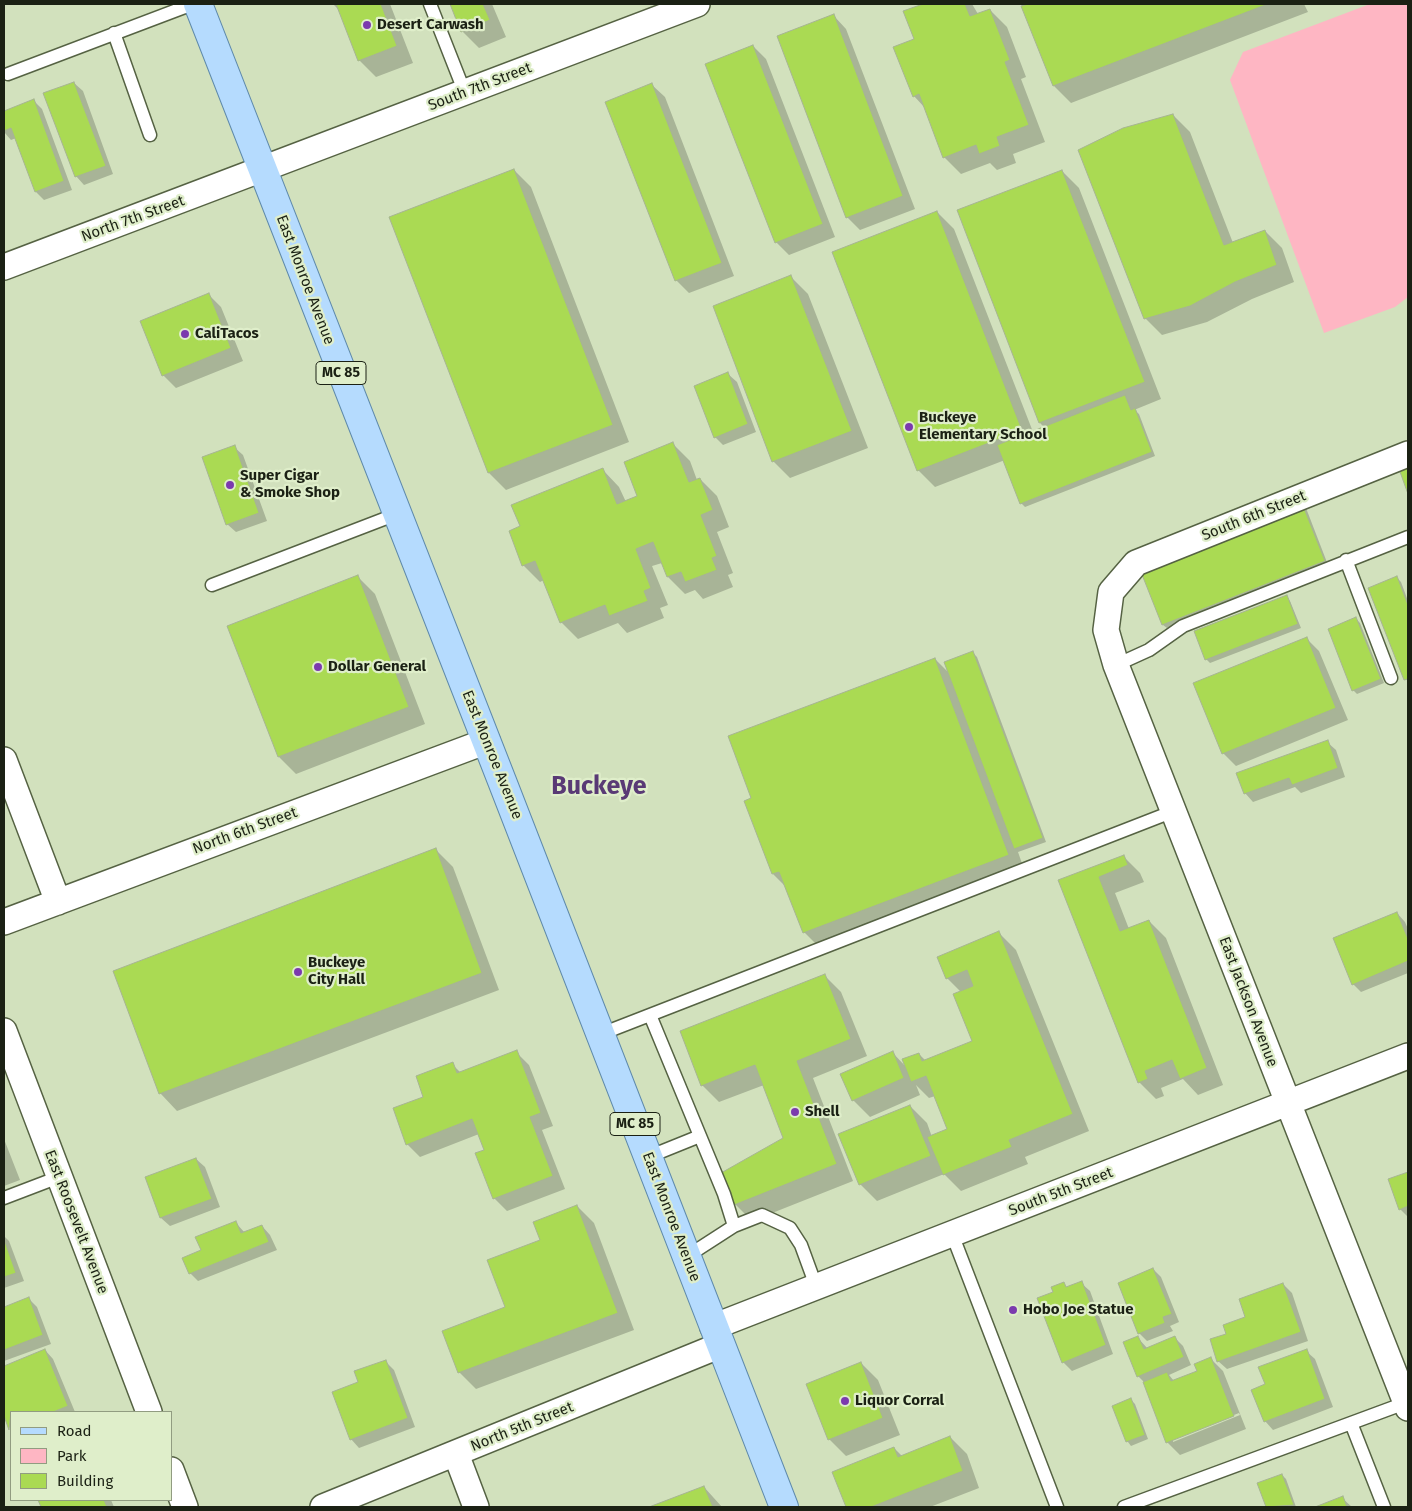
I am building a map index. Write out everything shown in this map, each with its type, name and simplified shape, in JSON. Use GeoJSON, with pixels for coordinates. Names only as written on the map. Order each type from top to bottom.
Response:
{"type":"FeatureCollection","features":[{"type":"Feature","properties":{"kind":"main road","name":"East Monroe Avenue"},"geometry":{"type":"LineString","coordinates":[[198,4],[487,741],[784,1507]]}},
{"type":"Feature","properties":{"kind":"street","name":"South 7th Street"},"geometry":{"type":"LineString","coordinates":[[262,171],[697,4]]}},
{"type":"Feature","properties":{"kind":"street","name":"North 7th Street"},"geometry":{"type":"LineString","coordinates":[[4,267],[262,171]]}},
{"type":"Feature","properties":{"kind":"street","name":"South 6th Street"},"geometry":{"type":"LineString","coordinates":[[1111,592],[1136,563],[1408,454]]}},
{"type":"Feature","properties":{"kind":"street","name":"East Jackson Avenue"},"geometry":{"type":"LineString","coordinates":[[1111,592],[1106,630],[1116,665],[1287,1104],[1408,1404]]}},
{"type":"Feature","properties":{"kind":"street","name":"North 6th Street"},"geometry":{"type":"LineString","coordinates":[[4,922],[487,741]]}},
{"type":"Feature","properties":{"kind":"street"},"geometry":{"type":"LineString","coordinates":[[4,760],[58,902]]}},
{"type":"Feature","properties":{"kind":"street","name":"East Roosevelt Avenue"},"geometry":{"type":"LineString","coordinates":[[4,1031],[149,1411]]}},
{"type":"Feature","properties":{"kind":"street","name":"South 5th Street"},"geometry":{"type":"LineString","coordinates":[[717,1336],[816,1286],[1408,1056]]}},
{"type":"Feature","properties":{"kind":"street","name":"North 5th Street"},"geometry":{"type":"LineString","coordinates":[[322,1507],[456,1454],[717,1336]]}},
{"type":"Feature","properties":{"kind":"street"},"geometry":{"type":"LineString","coordinates":[[456,1454],[476,1507]]}},
{"type":"Feature","properties":{"kind":"street"},"geometry":{"type":"LineString","coordinates":[[172,1472],[186,1507]]}},
{"type":"Feature","properties":{"kind":"lane"},"geometry":{"type":"LineString","coordinates":[[8,74],[192,4]]}},
{"type":"Feature","properties":{"kind":"lane"},"geometry":{"type":"LineString","coordinates":[[430,4],[465,93]]}},
{"type":"Feature","properties":{"kind":"lane"},"geometry":{"type":"LineString","coordinates":[[114,33],[150,134]]}},
{"type":"Feature","properties":{"kind":"lane"},"geometry":{"type":"LineString","coordinates":[[212,586],[397,514]]}},
{"type":"Feature","properties":{"kind":"lane"},"geometry":{"type":"LineString","coordinates":[[1116,665],[1149,650],[1183,626],[1408,536]]}},
{"type":"Feature","properties":{"kind":"lane"},"geometry":{"type":"LineString","coordinates":[[1346,560],[1391,678]]}},
{"type":"Feature","properties":{"kind":"lane"},"geometry":{"type":"LineString","coordinates":[[601,1034],[1174,811]]}},
{"type":"Feature","properties":{"kind":"lane"},"geometry":{"type":"LineString","coordinates":[[650,1015],[724,1194],[734,1226]]}},
{"type":"Feature","properties":{"kind":"lane"},"geometry":{"type":"LineString","coordinates":[[648,1157],[700,1136]]}},
{"type":"Feature","properties":{"kind":"lane"},"geometry":{"type":"LineString","coordinates":[[4,1198],[59,1177]]}},
{"type":"Feature","properties":{"kind":"lane"},"geometry":{"type":"LineString","coordinates":[[686,1257],[734,1226],[762,1215],[790,1228],[801,1245],[816,1286]]}},
{"type":"Feature","properties":{"kind":"lane"},"geometry":{"type":"LineString","coordinates":[[952,1234],[1057,1507]]}},
{"type":"Feature","properties":{"kind":"lane"},"geometry":{"type":"LineString","coordinates":[[1124,1507],[1351,1423],[1408,1404]]}},
{"type":"Feature","properties":{"kind":"lane"},"geometry":{"type":"LineString","coordinates":[[1351,1423],[1384,1507]]}},
{"type":"Feature","properties":{"kind":"green space"},"geometry":{"type":"Polygon","coordinates":[[[1370,4],[1408,4],[1408,297],[1395,307],[1324,333],[1230,80],[1243,52],[1370,4]]]}},
{"type":"Feature","properties":{"kind":"building","name":"Desert Carwash"},"geometry":{"type":"Polygon","coordinates":[[[336,4],[381,4],[397,46],[358,61],[336,4]]]}},
{"type":"Feature","properties":{"kind":"building"},"geometry":{"type":"Polygon","coordinates":[[[450,4],[483,4],[490,20],[461,32],[450,4]]]}},
{"type":"Feature","properties":{"kind":"building"},"geometry":{"type":"Polygon","coordinates":[[[923,4],[965,4],[970,16],[990,9],[1010,60],[1005,62],[1029,125],[997,137],[1000,146],[979,154],[976,145],[943,158],[919,94],[913,97],[893,47],[914,39],[903,11],[923,4]]]}},
{"type":"Feature","properties":{"kind":"building"},"geometry":{"type":"Polygon","coordinates":[[[1028,4],[1268,4],[1053,86],[1021,6],[1028,4]]]}},
{"type":"Feature","properties":{"kind":"building"},"geometry":{"type":"Polygon","coordinates":[[[834,14],[903,196],[846,218],[777,36],[834,14]]]}},
{"type":"Feature","properties":{"kind":"building"},"geometry":{"type":"Polygon","coordinates":[[[753,45],[823,224],[775,243],[705,64],[753,45]]]}},
{"type":"Feature","properties":{"kind":"building"},"geometry":{"type":"Polygon","coordinates":[[[74,82],[106,166],[75,177],[43,93],[74,82]]]}},
{"type":"Feature","properties":{"kind":"building"},"geometry":{"type":"Polygon","coordinates":[[[652,83],[722,263],[675,281],[605,102],[652,83]]]}},
{"type":"Feature","properties":{"kind":"building"},"geometry":{"type":"Polygon","coordinates":[[[34,99],[64,181],[35,192],[11,128],[4,131],[4,111],[34,99]]]}},
{"type":"Feature","properties":{"kind":"building"},"geometry":{"type":"Polygon","coordinates":[[[1173,114],[1224,245],[1265,230],[1277,265],[1235,282],[1190,306],[1144,319],[1078,150],[1123,128],[1173,114]]]}},
{"type":"Feature","properties":{"kind":"building"},"geometry":{"type":"Polygon","coordinates":[[[514,169],[613,425],[488,473],[389,217],[514,169]]]}},
{"type":"Feature","properties":{"kind":"building"},"geometry":{"type":"Polygon","coordinates":[[[1062,170],[1145,382],[1039,423],[957,210],[1062,170]]]}},
{"type":"Feature","properties":{"kind":"building"},"geometry":{"type":"Polygon","coordinates":[[[937,211],[1022,430],[917,471],[832,252],[937,211]]]}},
{"type":"Feature","properties":{"kind":"building"},"geometry":{"type":"Polygon","coordinates":[[[791,275],[852,431],[772,462],[713,306],[791,275]]]}},
{"type":"Feature","properties":{"kind":"building","name":"CaliTacos"},"geometry":{"type":"Polygon","coordinates":[[[209,293],[231,348],[162,376],[140,321],[209,293]]]}},
{"type":"Feature","properties":{"kind":"building"},"geometry":{"type":"Polygon","coordinates":[[[728,372],[748,424],[714,438],[694,386],[728,372]]]}},
{"type":"Feature","properties":{"kind":"building"},"geometry":{"type":"Polygon","coordinates":[[[1125,395],[1131,410],[1135,408],[1152,452],[1020,504],[997,445],[1125,395]]]}},
{"type":"Feature","properties":{"kind":"building"},"geometry":{"type":"Polygon","coordinates":[[[673,442],[689,482],[700,478],[713,510],[701,515],[717,556],[712,558],[717,570],[685,582],[681,572],[667,577],[653,542],[636,549],[651,588],[644,591],[648,601],[609,616],[605,605],[560,623],[535,561],[522,566],[509,531],[520,526],[511,505],[603,468],[617,504],[637,496],[624,462],[673,442]]]}},
{"type":"Feature","properties":{"kind":"building","name":"Super Cigar & Smoke Shop"},"geometry":{"type":"Polygon","coordinates":[[[235,445],[259,513],[226,525],[202,457],[235,445]]]}},
{"type":"Feature","properties":{"kind":"building"},"geometry":{"type":"Polygon","coordinates":[[[1408,466],[1408,494],[1399,469],[1408,466]]]}},
{"type":"Feature","properties":{"kind":"building"},"geometry":{"type":"Polygon","coordinates":[[[1302,503],[1325,561],[1162,625],[1139,567],[1302,503]]]}},
{"type":"Feature","properties":{"kind":"building","name":"Dollar General"},"geometry":{"type":"Polygon","coordinates":[[[358,575],[409,707],[278,757],[227,626],[358,575]]]}},
{"type":"Feature","properties":{"kind":"building"},"geometry":{"type":"Polygon","coordinates":[[[1397,576],[1408,605],[1408,679],[1404,680],[1368,588],[1397,576]]]}},
{"type":"Feature","properties":{"kind":"building"},"geometry":{"type":"Polygon","coordinates":[[[1287,595],[1298,624],[1205,660],[1194,631],[1287,595]]]}},
{"type":"Feature","properties":{"kind":"building"},"geometry":{"type":"Polygon","coordinates":[[[1356,617],[1381,679],[1352,691],[1328,629],[1356,617]]]}},
{"type":"Feature","properties":{"kind":"building"},"geometry":{"type":"Polygon","coordinates":[[[1307,637],[1336,708],[1222,754],[1193,683],[1307,637]]]}},
{"type":"Feature","properties":{"kind":"building"},"geometry":{"type":"Polygon","coordinates":[[[973,651],[1043,838],[1014,849],[944,662],[973,651]]]}},
{"type":"Feature","properties":{"kind":"building"},"geometry":{"type":"Polygon","coordinates":[[[935,658],[1009,855],[803,933],[779,872],[772,874],[744,801],[751,798],[728,736],[935,658]]]}},
{"type":"Feature","properties":{"kind":"building"},"geometry":{"type":"Polygon","coordinates":[[[1328,740],[1338,768],[1292,785],[1289,778],[1244,794],[1236,773],[1328,740]]]}},
{"type":"Feature","properties":{"kind":"building","name":"Buckeye City Hall"},"geometry":{"type":"Polygon","coordinates":[[[436,848],[482,973],[159,1094],[113,971],[436,848]]]}},
{"type":"Feature","properties":{"kind":"building"},"geometry":{"type":"Polygon","coordinates":[[[1124,855],[1128,865],[1099,877],[1120,931],[1149,920],[1207,1068],[1180,1079],[1172,1060],[1145,1071],[1148,1079],[1138,1083],[1058,880],[1124,855]]]}},
{"type":"Feature","properties":{"kind":"building"},"geometry":{"type":"Polygon","coordinates":[[[1397,912],[1408,939],[1408,961],[1352,985],[1333,938],[1397,912]]]}},
{"type":"Feature","properties":{"kind":"building"},"geometry":{"type":"Polygon","coordinates":[[[999,931],[1073,1114],[1009,1140],[1012,1147],[943,1175],[927,1137],[947,1129],[926,1076],[911,1082],[902,1059],[919,1053],[922,1061],[972,1041],[953,994],[973,986],[967,970],[946,979],[937,957],[999,931]]]}},
{"type":"Feature","properties":{"kind":"building","name":"Shell"},"geometry":{"type":"Polygon","coordinates":[[[825,974],[851,1039],[797,1061],[837,1164],[734,1205],[721,1173],[783,1138],[755,1065],[701,1086],[680,1031],[825,974]]]}},
{"type":"Feature","properties":{"kind":"building"},"geometry":{"type":"Polygon","coordinates":[[[517,1050],[541,1113],[530,1117],[553,1176],[493,1199],[475,1153],[484,1150],[472,1119],[406,1145],[393,1108],[423,1097],[416,1076],[453,1062],[457,1073],[517,1050]]]}},
{"type":"Feature","properties":{"kind":"building"},"geometry":{"type":"Polygon","coordinates":[[[893,1051],[904,1078],[852,1101],[840,1074],[893,1051]]]}},
{"type":"Feature","properties":{"kind":"building"},"geometry":{"type":"Polygon","coordinates":[[[910,1105],[931,1156],[859,1185],[838,1134],[910,1105]]]}},
{"type":"Feature","properties":{"kind":"building"},"geometry":{"type":"Polygon","coordinates":[[[196,1158],[212,1199],[160,1218],[145,1177],[196,1158]]]}},
{"type":"Feature","properties":{"kind":"building"},"geometry":{"type":"Polygon","coordinates":[[[1408,1172],[1408,1206],[1399,1210],[1388,1179],[1408,1172]]]}},
{"type":"Feature","properties":{"kind":"building"},"geometry":{"type":"Polygon","coordinates":[[[577,1205],[618,1313],[458,1373],[442,1331],[505,1307],[487,1260],[540,1240],[533,1222],[577,1205]]]}},
{"type":"Feature","properties":{"kind":"building"},"geometry":{"type":"Polygon","coordinates":[[[236,1221],[241,1233],[262,1225],[269,1242],[189,1274],[182,1258],[201,1250],[195,1237],[236,1221]]]}},
{"type":"Feature","properties":{"kind":"building"},"geometry":{"type":"Polygon","coordinates":[[[4,1239],[16,1273],[4,1277],[4,1239]]]}},
{"type":"Feature","properties":{"kind":"building"},"geometry":{"type":"Polygon","coordinates":[[[1153,1268],[1172,1314],[1163,1317],[1165,1323],[1138,1334],[1118,1283],[1153,1268]]]}},
{"type":"Feature","properties":{"kind":"building"},"geometry":{"type":"Polygon","coordinates":[[[1082,1281],[1106,1345],[1062,1363],[1037,1298],[1053,1292],[1051,1287],[1064,1282],[1066,1287],[1082,1281]]]}},
{"type":"Feature","properties":{"kind":"building"},"geometry":{"type":"Polygon","coordinates":[[[1283,1283],[1301,1332],[1217,1362],[1210,1339],[1226,1334],[1223,1325],[1245,1317],[1239,1299],[1283,1283]]]}},
{"type":"Feature","properties":{"kind":"building"},"geometry":{"type":"Polygon","coordinates":[[[29,1297],[43,1335],[4,1350],[4,1307],[29,1297]]]}},
{"type":"Feature","properties":{"kind":"building"},"geometry":{"type":"Polygon","coordinates":[[[1138,1336],[1144,1349],[1175,1336],[1184,1357],[1137,1377],[1123,1342],[1138,1336]]]}},
{"type":"Feature","properties":{"kind":"building"},"geometry":{"type":"Polygon","coordinates":[[[45,1349],[68,1406],[56,1411],[10,1411],[9,1430],[4,1416],[4,1366],[45,1349]]]}},
{"type":"Feature","properties":{"kind":"building"},"geometry":{"type":"Polygon","coordinates":[[[1307,1349],[1325,1399],[1264,1422],[1251,1390],[1265,1384],[1258,1367],[1307,1349]]]}},
{"type":"Feature","properties":{"kind":"building"},"geometry":{"type":"Polygon","coordinates":[[[1211,1357],[1234,1416],[1166,1443],[1143,1382],[1167,1372],[1171,1381],[1197,1371],[1194,1364],[1211,1357]]]}},
{"type":"Feature","properties":{"kind":"building"},"geometry":{"type":"Polygon","coordinates":[[[386,1360],[408,1418],[350,1440],[332,1392],[358,1382],[354,1371],[386,1360]]]}},
{"type":"Feature","properties":{"kind":"building","name":"Liquor Corral"},"geometry":{"type":"Polygon","coordinates":[[[861,1362],[883,1418],[828,1440],[806,1384],[861,1362]]]}},
{"type":"Feature","properties":{"kind":"building"},"geometry":{"type":"Polygon","coordinates":[[[1131,1398],[1145,1435],[1126,1442],[1112,1406],[1131,1398]]]}},
{"type":"Feature","properties":{"kind":"building"},"geometry":{"type":"Polygon","coordinates":[[[950,1436],[963,1471],[871,1507],[846,1507],[832,1472],[894,1447],[898,1457],[950,1436]]]}},
{"type":"Feature","properties":{"kind":"building"},"geometry":{"type":"Polygon","coordinates":[[[1282,1474],[1294,1505],[1266,1507],[1257,1483],[1282,1474]]]}},
{"type":"Feature","properties":{"kind":"building"},"geometry":{"type":"Polygon","coordinates":[[[704,1486],[713,1507],[649,1507],[704,1486]]]}},
{"type":"Feature","properties":{"kind":"building"},"geometry":{"type":"Polygon","coordinates":[[[1343,1496],[1347,1507],[1315,1507],[1343,1496]]]}},
{"type":"Feature","properties":{"kind":"building"},"geometry":{"type":"Polygon","coordinates":[[[38,1501],[104,1501],[107,1507],[41,1507],[38,1501]]]}},
{"type":"Feature","properties":{"kind":"place","name":"Desert Carwash"},"geometry":{"type":"Point","coordinates":[367,25]}},
{"type":"Feature","properties":{"kind":"place","name":"CaliTacos"},"geometry":{"type":"Point","coordinates":[185,334]}},
{"type":"Feature","properties":{"kind":"place","name":"Buckeye Elementary School"},"geometry":{"type":"Point","coordinates":[909,427]}},
{"type":"Feature","properties":{"kind":"place","name":"Super Cigar & Smoke Shop"},"geometry":{"type":"Point","coordinates":[230,485]}},
{"type":"Feature","properties":{"kind":"place","name":"Dollar General"},"geometry":{"type":"Point","coordinates":[318,667]}},
{"type":"Feature","properties":{"kind":"place","name":"Buckeye City Hall"},"geometry":{"type":"Point","coordinates":[298,972]}},
{"type":"Feature","properties":{"kind":"place","name":"Shell"},"geometry":{"type":"Point","coordinates":[795,1112]}},
{"type":"Feature","properties":{"kind":"place","name":"Hobo Joe Statue"},"geometry":{"type":"Point","coordinates":[1013,1310]}},
{"type":"Feature","properties":{"kind":"place","name":"Liquor Corral"},"geometry":{"type":"Point","coordinates":[845,1401]}},
{"type":"Feature","properties":{"kind":"district","name":"Buckeye"},"geometry":{"type":"Point","coordinates":[599,787]}}]}
